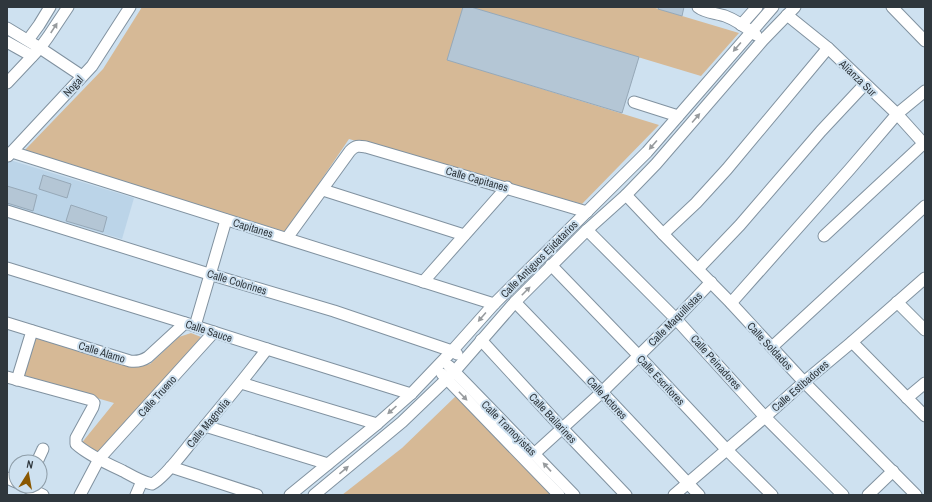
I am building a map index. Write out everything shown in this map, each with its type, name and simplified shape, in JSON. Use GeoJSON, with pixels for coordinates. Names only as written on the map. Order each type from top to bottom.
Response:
{"type":"FeatureCollection","features":[{"type":"Feature","properties":{"kind":"street"},"geometry":{"type":"LineString","coordinates":[[28,40],[50,7]]}},
{"type":"Feature","properties":{"kind":"street"},"geometry":{"type":"LineString","coordinates":[[7,83],[40,48],[68,7]]}},
{"type":"Feature","properties":{"kind":"street","name":"Nogal"},"geometry":{"type":"LineString","coordinates":[[9,154],[92,66],[130,7]]}},
{"type":"Feature","properties":{"kind":"street"},"geometry":{"type":"LineString","coordinates":[[698,7],[701,10],[733,19],[763,40]]}},
{"type":"Feature","properties":{"kind":"street"},"geometry":{"type":"LineString","coordinates":[[725,16],[733,7]]}},
{"type":"Feature","properties":{"kind":"street","name":"Calle Antiguos Ejidatarios"},"geometry":{"type":"LineString","coordinates":[[290,495],[377,424],[411,394],[494,304],[647,152],[678,116],[746,28],[761,20],[772,7]]}},
{"type":"Feature","properties":{"kind":"street"},"geometry":{"type":"LineString","coordinates":[[892,7],[925,41]]}},
{"type":"Feature","properties":{"kind":"street"},"geometry":{"type":"LineString","coordinates":[[746,28],[754,10]]}},
{"type":"Feature","properties":{"kind":"street"},"geometry":{"type":"LineString","coordinates":[[754,10],[761,20],[774,29]]}},
{"type":"Feature","properties":{"kind":"street","name":"Calle Antiguos Ejidatarios"},"geometry":{"type":"LineString","coordinates":[[314,495],[402,422],[450,376],[515,302],[551,265],[626,195],[656,164],[763,40],[791,11]]}},
{"type":"Feature","properties":{"kind":"street","name":"Alianza Sur"},"geometry":{"type":"LineString","coordinates":[[791,11],[897,114],[924,144]]}},
{"type":"Feature","properties":{"kind":"street"},"geometry":{"type":"LineString","coordinates":[[7,28],[28,40],[82,76]]}},
{"type":"Feature","properties":{"kind":"street"},"geometry":{"type":"LineString","coordinates":[[7,42],[32,56]]}},
{"type":"Feature","properties":{"kind":"street"},"geometry":{"type":"LineString","coordinates":[[663,234],[696,203],[722,175],[828,48]]}},
{"type":"Feature","properties":{"kind":"street"},"geometry":{"type":"LineString","coordinates":[[698,269],[740,224],[820,132],[865,84]]}},
{"type":"Feature","properties":{"kind":"street"},"geometry":{"type":"LineString","coordinates":[[731,303],[897,114],[925,91]]}},
{"type":"Feature","properties":{"kind":"street"},"geometry":{"type":"LineString","coordinates":[[634,102],[678,116]]}},
{"type":"Feature","properties":{"kind":"street"},"geometry":{"type":"LineString","coordinates":[[824,236],[924,144]]}},
{"type":"Feature","properties":{"kind":"street","name":"Calle Capitanes"},"geometry":{"type":"LineString","coordinates":[[323,190],[354,147],[359,146],[587,212]]}},
{"type":"Feature","properties":{"kind":"street","name":"Capitanes"},"geometry":{"type":"LineString","coordinates":[[9,154],[287,238],[494,304]]}},
{"type":"Feature","properties":{"kind":"street"},"geometry":{"type":"LineString","coordinates":[[423,282],[507,188]]}},
{"type":"Feature","properties":{"kind":"street"},"geometry":{"type":"LineString","coordinates":[[287,238],[323,190],[464,235]]}},
{"type":"Feature","properties":{"kind":"street","name":"Calle Soldados"},"geometry":{"type":"LineString","coordinates":[[626,195],[731,303],[804,382],[916,495]]}},
{"type":"Feature","properties":{"kind":"street"},"geometry":{"type":"LineString","coordinates":[[772,347],[925,206]]}},
{"type":"Feature","properties":{"kind":"street","name":"Calle Colorines"},"geometry":{"type":"LineString","coordinates":[[7,211],[334,311],[452,351],[465,359]]}},
{"type":"Feature","properties":{"kind":"street"},"geometry":{"type":"LineString","coordinates":[[190,324],[209,274],[226,220]]}},
{"type":"Feature","properties":{"kind":"street","name":"Calle Peinadores"},"geometry":{"type":"LineString","coordinates":[[587,230],[676,319],[765,417],[843,495]]}},
{"type":"Feature","properties":{"kind":"street","name":"Calle Escritores"},"geometry":{"type":"LineString","coordinates":[[551,265],[726,449],[772,495]]}},
{"type":"Feature","properties":{"kind":"street","name":"Calle Sauce"},"geometry":{"type":"LineString","coordinates":[[7,268],[411,394]]}},
{"type":"Feature","properties":{"kind":"street","name":"Calle Estibadores"},"geometry":{"type":"LineString","coordinates":[[674,495],[925,278]]}},
{"type":"Feature","properties":{"kind":"street","name":"Calle Maquillistas"},"geometry":{"type":"LineString","coordinates":[[534,454],[602,392],[711,282]]}},
{"type":"Feature","properties":{"kind":"street","name":"Calle Actores"},"geometry":{"type":"LineString","coordinates":[[515,302],[602,392],[698,495]]}},
{"type":"Feature","properties":{"kind":"street"},"geometry":{"type":"LineString","coordinates":[[897,302],[925,330]]}},
{"type":"Feature","properties":{"kind":"street","name":"Calle Álamo"},"geometry":{"type":"LineString","coordinates":[[7,323],[136,362],[142,361],[148,357],[190,324]]}},
{"type":"Feature","properties":{"kind":"street"},"geometry":{"type":"LineString","coordinates":[[32,331],[12,378],[91,400],[94,403],[92,411],[76,438],[76,444],[100,459],[142,481],[136,495]]}},
{"type":"Feature","properties":{"kind":"street","name":"Calle Trueno"},"geometry":{"type":"LineString","coordinates":[[80,495],[100,459],[214,332]]}},
{"type":"Feature","properties":{"kind":"street","name":"Calle Bailarines"},"geometry":{"type":"LineString","coordinates":[[481,340],[626,495]]}},
{"type":"Feature","properties":{"kind":"street"},"geometry":{"type":"LineString","coordinates":[[852,342],[925,416]]}},
{"type":"Feature","properties":{"kind":"street","name":"Calle Magnolia"},"geometry":{"type":"LineString","coordinates":[[142,481],[152,484],[171,467],[242,383],[267,349]]}},
{"type":"Feature","properties":{"kind":"street","name":"Calle Tramoyistas"},"geometry":{"type":"LineString","coordinates":[[440,364],[559,495]]}},
{"type":"Feature","properties":{"kind":"street","name":"Calle Tramoyistas"},"geometry":{"type":"LineString","coordinates":[[450,376],[534,454],[574,495]]}},
{"type":"Feature","properties":{"kind":"street"},"geometry":{"type":"LineString","coordinates":[[907,398],[925,382]]}},
{"type":"Feature","properties":{"kind":"street"},"geometry":{"type":"LineString","coordinates":[[242,383],[377,424]]}},
{"type":"Feature","properties":{"kind":"street"},"geometry":{"type":"LineString","coordinates":[[205,426],[328,464]]}},
{"type":"Feature","properties":{"kind":"street"},"geometry":{"type":"LineString","coordinates":[[41,454],[43,449]]}},
{"type":"Feature","properties":{"kind":"street"},"geometry":{"type":"LineString","coordinates":[[171,467],[257,495]]}},
{"type":"Feature","properties":{"kind":"street"},"geometry":{"type":"LineString","coordinates":[[868,495],[892,471]]}},
{"type":"Feature","properties":{"kind":"shaded area"},"geometry":{"type":"Polygon","coordinates":[[[142,7],[463,7],[448,60],[659,125],[582,204],[349,139],[286,232],[24,151],[103,69],[142,7]]]}},
{"type":"Feature","properties":{"kind":"shaded area"},"geometry":{"type":"Polygon","coordinates":[[[471,7],[652,7],[739,33],[701,76],[471,7]]]}},
{"type":"Feature","properties":{"kind":"shaded area"},"geometry":{"type":"Polygon","coordinates":[[[10,160],[134,198],[122,239],[7,205],[7,164],[10,160]]]}},
{"type":"Feature","properties":{"kind":"shaded area"},"geometry":{"type":"Polygon","coordinates":[[[191,333],[201,337],[100,454],[80,445],[114,403],[24,377],[36,338],[131,367],[150,364],[179,337],[191,333]]]}},
{"type":"Feature","properties":{"kind":"shaded area"},"geometry":{"type":"Polygon","coordinates":[[[457,395],[551,495],[342,495],[402,448],[457,395]]]}},
{"type":"Feature","properties":{"kind":"building"},"geometry":{"type":"Polygon","coordinates":[[[463,7],[471,7],[639,57],[622,113],[447,60],[463,7]]]}},
{"type":"Feature","properties":{"kind":"building"},"geometry":{"type":"Polygon","coordinates":[[[659,7],[684,7],[682,16],[658,9],[659,7]]]}},
{"type":"Feature","properties":{"kind":"building"},"geometry":{"type":"Polygon","coordinates":[[[43,175],[71,184],[67,198],[39,189],[43,175]]]}},
{"type":"Feature","properties":{"kind":"building"},"geometry":{"type":"Polygon","coordinates":[[[7,186],[37,195],[33,211],[7,203],[7,186]]]}},
{"type":"Feature","properties":{"kind":"building"},"geometry":{"type":"Polygon","coordinates":[[[71,205],[107,217],[103,232],[66,221],[71,205]]]}}]}
